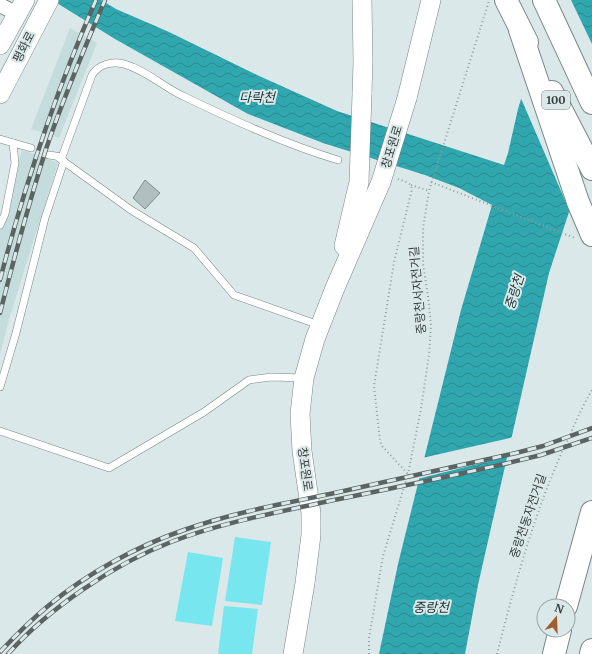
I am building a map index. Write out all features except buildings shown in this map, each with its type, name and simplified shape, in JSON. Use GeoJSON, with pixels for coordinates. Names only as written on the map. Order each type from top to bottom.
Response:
{"type":"FeatureCollection","features":[{"type":"Feature","properties":{"kind":"highway","name":"100"},"geometry":{"type":"LineString","coordinates":[[506,0],[592,169]]}},
{"type":"Feature","properties":{"kind":"highway","name":"100"},"geometry":{"type":"LineString","coordinates":[[544,0],[592,103]]}},
{"type":"Feature","properties":{"kind":"highway"},"geometry":{"type":"LineString","coordinates":[[548,0],[592,77]]}},
{"type":"Feature","properties":{"kind":"highway"},"geometry":{"type":"LineString","coordinates":[[520,30],[578,202],[585,237]]}},
{"type":"Feature","properties":{"kind":"highway"},"geometry":{"type":"LineString","coordinates":[[568,598],[592,512]]}},
{"type":"Feature","properties":{"kind":"highway"},"geometry":{"type":"LineString","coordinates":[[554,654],[558,638]]}},
{"type":"Feature","properties":{"kind":"highway"},"geometry":{"type":"LineString","coordinates":[[591,654],[592,650]]}},
{"type":"Feature","properties":{"kind":"street","name":"창포원로"},"geometry":{"type":"LineString","coordinates":[[335,288],[359,182],[363,61],[362,0]]}},
{"type":"Feature","properties":{"kind":"street","name":"창포원로"},"geometry":{"type":"LineString","coordinates":[[293,654],[305,583],[311,535],[311,513],[302,451],[300,414],[304,378],[315,339],[335,288],[388,180],[431,0]]}},
{"type":"Feature","properties":{"kind":"street","name":"평화로"},"geometry":{"type":"LineString","coordinates":[[0,94],[47,4]]}},
{"type":"Feature","properties":{"kind":"street"},"geometry":{"type":"LineString","coordinates":[[0,5],[16,5]]}},
{"type":"Feature","properties":{"kind":"street","name":"평화로"},"geometry":{"type":"LineString","coordinates":[[0,45],[16,5]]}},
{"type":"Feature","properties":{"kind":"lane"},"geometry":{"type":"LineString","coordinates":[[0,387],[16,333],[62,158],[92,75],[98,68],[113,63],[130,66],[181,95],[222,114],[338,160]]}},
{"type":"Feature","properties":{"kind":"lane"},"geometry":{"type":"LineString","coordinates":[[0,139],[31,148]]}},
{"type":"Feature","properties":{"kind":"lane"},"geometry":{"type":"LineString","coordinates":[[0,224],[5,214],[15,163],[13,143]]}},
{"type":"Feature","properties":{"kind":"lane"},"geometry":{"type":"LineString","coordinates":[[49,154],[62,160],[131,210],[194,248],[234,295],[321,326]]}},
{"type":"Feature","properties":{"kind":"lane"},"geometry":{"type":"LineString","coordinates":[[0,432],[109,468],[204,412],[249,380],[271,377],[304,378]]}},
{"type":"Feature","properties":{"kind":"path","name":"중랑천서자전거길"},"geometry":{"type":"LineString","coordinates":[[369,654],[370,633],[383,556],[408,474],[421,409],[431,338],[423,264],[423,228],[429,191],[490,0]]}},
{"type":"Feature","properties":{"kind":"path"},"geometry":{"type":"LineString","coordinates":[[388,180],[410,184],[429,191]]}},
{"type":"Feature","properties":{"kind":"path"},"geometry":{"type":"LineString","coordinates":[[431,182],[585,237]]}},
{"type":"Feature","properties":{"kind":"path"},"geometry":{"type":"LineString","coordinates":[[408,474],[382,446],[374,386],[394,262],[412,188],[410,184]]}},
{"type":"Feature","properties":{"kind":"path","name":"중랑천동자전거길"},"geometry":{"type":"LineString","coordinates":[[497,654],[517,579],[541,504],[554,468],[592,390]]}},
{"type":"Feature","properties":{"kind":"shaded area"},"geometry":{"type":"Polygon","coordinates":[[[70,28],[97,43],[59,138],[31,129],[70,28]]]}},
{"type":"Feature","properties":{"kind":"shaded area"},"geometry":{"type":"Polygon","coordinates":[[[22,150],[58,163],[10,316],[0,354],[0,229],[22,150]]]}},
{"type":"Feature","properties":{"kind":"shaded area"},"geometry":{"type":"Polygon","coordinates":[[[235,537],[271,542],[262,605],[225,601],[235,537]]]}},
{"type":"Feature","properties":{"kind":"shaded area"},"geometry":{"type":"Polygon","coordinates":[[[188,552],[223,558],[212,626],[175,621],[188,552]]]}},
{"type":"Feature","properties":{"kind":"shaded area"},"geometry":{"type":"Polygon","coordinates":[[[224,606],[258,609],[252,654],[218,654],[224,606]]]}},
{"type":"Feature","properties":{"kind":"water","name":"중랑천"},"geometry":{"type":"Polygon","coordinates":[[[52,0],[101,0],[116,9],[169,32],[257,75],[337,111],[504,165],[518,109],[551,0],[592,0],[592,112],[569,212],[549,273],[478,585],[465,654],[379,654],[398,564],[461,310],[492,205],[459,188],[425,175],[323,143],[248,114],[115,39],[52,0]]]}},
{"type":"Feature","properties":{"kind":"pier"},"geometry":{"type":"Polygon","coordinates":[[[549,0],[571,0],[592,44],[592,121],[573,203],[567,205],[520,96],[549,0]]]}},
{"type":"Feature","properties":{"kind":"pier"},"geometry":{"type":"Polygon","coordinates":[[[514,437],[510,456],[417,479],[422,458],[514,437]]]}},
{"type":"Feature","properties":{"kind":"railway"},"geometry":{"type":"LineString","coordinates":[[0,280],[42,138],[81,34],[96,0]]}},
{"type":"Feature","properties":{"kind":"railway"},"geometry":{"type":"LineString","coordinates":[[0,313],[46,149],[105,0]]}},
{"type":"Feature","properties":{"kind":"railway"},"geometry":{"type":"LineString","coordinates":[[0,652],[23,628],[63,594],[95,572],[113,562],[148,544],[166,537],[202,524],[257,509],[516,453],[543,446],[592,428]]}},
{"type":"Feature","properties":{"kind":"railway"},"geometry":{"type":"LineString","coordinates":[[8,654],[42,621],[83,589],[127,562],[171,542],[252,518],[541,455],[592,438]]}},
{"type":"Feature","properties":{"kind":"water label","name":"다락천"},"geometry":{"type":"Point","coordinates":[257,97]}}]}
